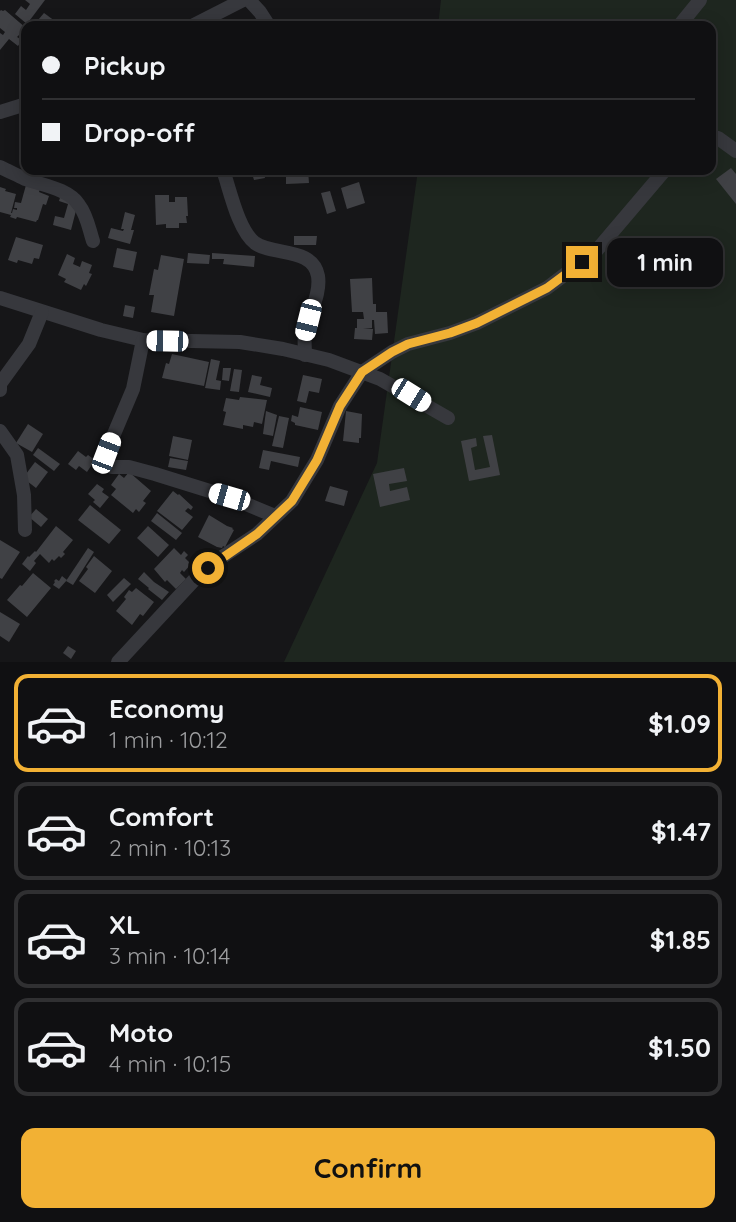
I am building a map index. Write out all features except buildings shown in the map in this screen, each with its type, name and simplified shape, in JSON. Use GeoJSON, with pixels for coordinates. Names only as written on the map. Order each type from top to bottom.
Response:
{"type":"FeatureCollection","features":[{"type":"Feature","properties":{"kind":"street"},"geometry":{"type":"LineString","coordinates":[[202,21],[243,0]]}},
{"type":"Feature","properties":{"kind":"street"},"geometry":{"type":"LineString","coordinates":[[249,0],[266,21]]}},
{"type":"Feature","properties":{"kind":"street"},"geometry":{"type":"LineString","coordinates":[[683,21],[700,0]]}},
{"type":"Feature","properties":{"kind":"street"},"geometry":{"type":"LineString","coordinates":[[0,112],[21,106]]}},
{"type":"Feature","properties":{"kind":"street"},"geometry":{"type":"LineString","coordinates":[[716,138],[736,151]]}},
{"type":"Feature","properties":{"kind":"street"},"geometry":{"type":"LineString","coordinates":[[0,167],[74,199],[82,210],[93,241]]}},
{"type":"Feature","properties":{"kind":"street"},"geometry":{"type":"LineString","coordinates":[[225,175],[237,212],[252,240],[267,249],[301,256],[316,270],[318,288],[304,335],[305,355]]}},
{"type":"Feature","properties":{"kind":"street"},"geometry":{"type":"LineString","coordinates":[[118,662],[196,578],[257,534],[292,501],[317,460],[340,406],[362,372],[408,344],[477,323],[547,288],[597,250],[661,175]]}},
{"type":"Feature","properties":{"kind":"street"},"geometry":{"type":"LineString","coordinates":[[0,298],[101,330],[144,340],[240,342],[329,360],[380,379],[448,418]]}},
{"type":"Feature","properties":{"kind":"street"},"geometry":{"type":"LineString","coordinates":[[0,390],[0,384],[29,344],[42,312]]}},
{"type":"Feature","properties":{"kind":"street"},"geometry":{"type":"LineString","coordinates":[[144,340],[133,389],[106,453],[107,464],[155,474],[229,497],[275,516]]}},
{"type":"Feature","properties":{"kind":"street"},"geometry":{"type":"LineString","coordinates":[[0,431],[17,455],[24,495],[25,530]]}},
{"type":"Feature","properties":{"kind":"shaded area"},"geometry":{"type":"Polygon","coordinates":[[[441,0],[736,0],[736,662],[284,662],[377,463],[417,175],[716,175],[716,21],[439,21],[441,0]]]}},
{"type":"Feature","properties":{"kind":"route"},"geometry":{"type":"LineString","coordinates":[[208,568],[257,534],[292,501],[317,460],[340,406],[362,372],[408,344],[477,323],[547,288],[582,262]]}}]}
